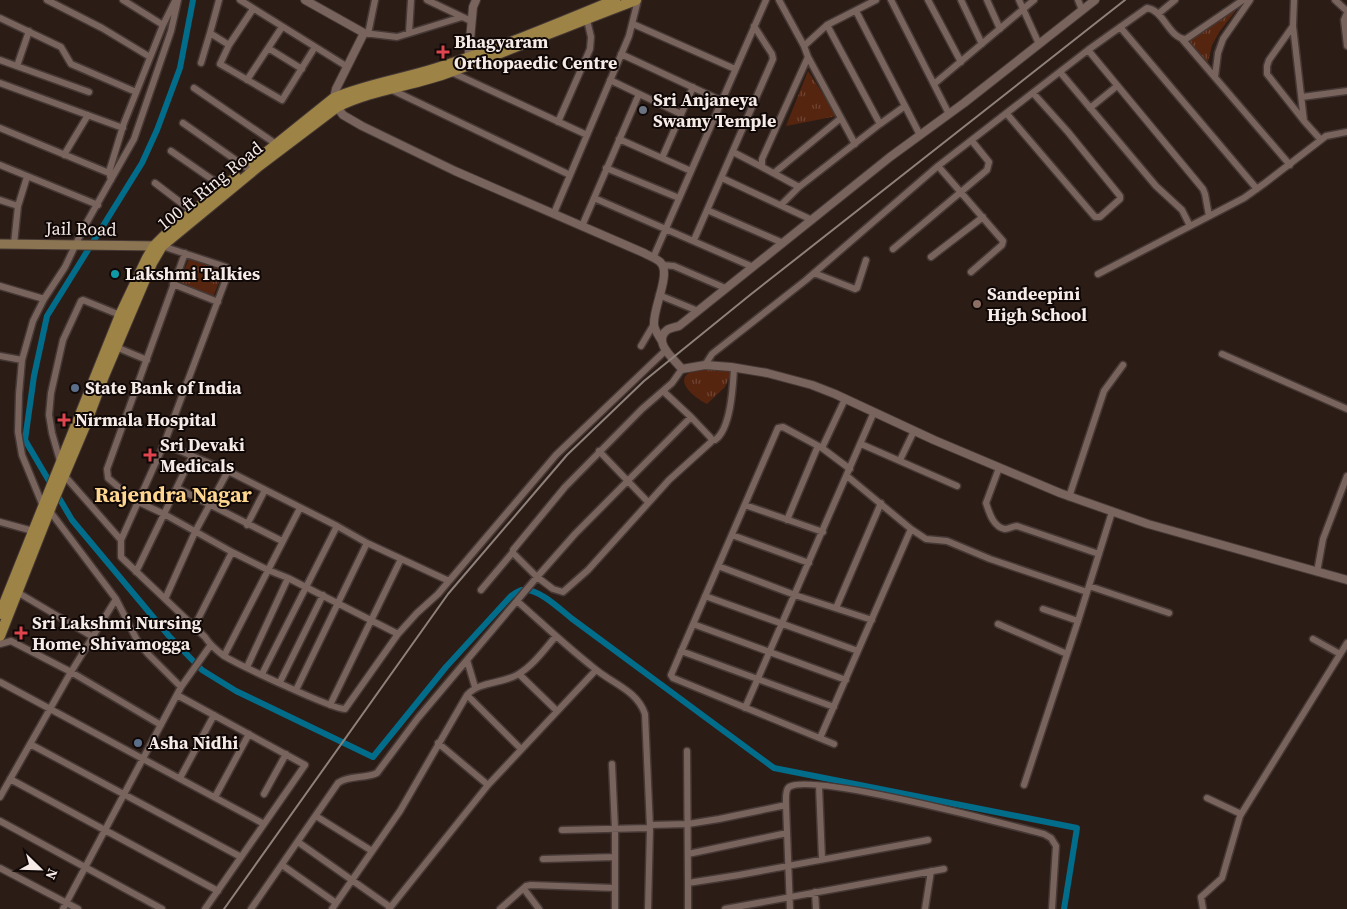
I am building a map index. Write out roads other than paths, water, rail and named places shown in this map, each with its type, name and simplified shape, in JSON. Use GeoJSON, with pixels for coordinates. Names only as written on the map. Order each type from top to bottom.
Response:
{"type":"FeatureCollection","features":[{"type":"Feature","properties":{"kind":"main road","name":"100 ft Ring Road"},"geometry":{"type":"LineString","coordinates":[[61,472],[120,315],[147,258],[171,230],[276,144],[336,103],[419,83],[450,72],[468,61],[615,0]]}},
{"type":"Feature","properties":{"kind":"main road","name":"100 ft Ring Road"},"geometry":{"type":"LineString","coordinates":[[61,472],[158,246],[349,92],[468,61],[587,20],[637,0]]}},
{"type":"Feature","properties":{"kind":"main road","name":"Jail Road"},"geometry":{"type":"LineString","coordinates":[[0,244],[158,246]]}},
{"type":"Feature","properties":{"kind":"main road"},"geometry":{"type":"LineString","coordinates":[[0,636],[47,505],[61,472]]}},
{"type":"Feature","properties":{"kind":"main road"},"geometry":{"type":"LineString","coordinates":[[0,614],[33,531],[47,505]]}},
{"type":"Feature","properties":{"kind":"street"},"geometry":{"type":"LineString","coordinates":[[48,0],[150,56]]}},
{"type":"Feature","properties":{"kind":"street"},"geometry":{"type":"LineString","coordinates":[[124,0],[163,25]]}},
{"type":"Feature","properties":{"kind":"street"},"geometry":{"type":"LineString","coordinates":[[177,0],[163,25],[136,92],[123,128],[110,177],[98,205],[79,245],[44,299],[33,320],[22,360],[18,432],[22,455],[47,505],[116,599],[138,642],[148,655],[181,687]]}},
{"type":"Feature","properties":{"kind":"street"},"geometry":{"type":"LineString","coordinates":[[110,177],[134,139],[171,31],[177,0]]}},
{"type":"Feature","properties":{"kind":"street"},"geometry":{"type":"LineString","coordinates":[[201,63],[219,0]]}},
{"type":"Feature","properties":{"kind":"street"},"geometry":{"type":"LineString","coordinates":[[240,0],[346,66]]}},
{"type":"Feature","properties":{"kind":"street"},"geometry":{"type":"LineString","coordinates":[[305,0],[366,33],[397,37],[462,16]]}},
{"type":"Feature","properties":{"kind":"street"},"geometry":{"type":"LineString","coordinates":[[375,0],[366,33],[346,66],[336,89],[336,103],[343,115],[418,154],[661,262],[664,277],[655,310],[654,324],[641,346]]}},
{"type":"Feature","properties":{"kind":"street"},"geometry":{"type":"LineString","coordinates":[[409,33],[411,0]]}},
{"type":"Feature","properties":{"kind":"street"},"geometry":{"type":"LineString","coordinates":[[427,0],[440,3],[472,21]]}},
{"type":"Feature","properties":{"kind":"street"},"geometry":{"type":"LineString","coordinates":[[468,61],[473,7],[476,0]]}},
{"type":"Feature","properties":{"kind":"street"},"geometry":{"type":"LineString","coordinates":[[554,213],[622,54],[632,24],[637,0]]}},
{"type":"Feature","properties":{"kind":"street"},"geometry":{"type":"LineString","coordinates":[[653,258],[766,0]]}},
{"type":"Feature","properties":{"kind":"street"},"geometry":{"type":"LineString","coordinates":[[779,0],[855,144]]}},
{"type":"Feature","properties":{"kind":"street"},"geometry":{"type":"LineString","coordinates":[[804,46],[827,25],[876,0]]}},
{"type":"Feature","properties":{"kind":"street"},"geometry":{"type":"LineString","coordinates":[[891,0],[949,114]]}},
{"type":"Feature","properties":{"kind":"street"},"geometry":{"type":"LineString","coordinates":[[928,0],[961,62]]}},
{"type":"Feature","properties":{"kind":"street"},"geometry":{"type":"LineString","coordinates":[[961,0],[982,44]]}},
{"type":"Feature","properties":{"kind":"street"},"geometry":{"type":"LineString","coordinates":[[987,0],[1000,29]]}},
{"type":"Feature","properties":{"kind":"street"},"geometry":{"type":"LineString","coordinates":[[1019,0],[1039,44]]}},
{"type":"Feature","properties":{"kind":"street"},"geometry":{"type":"LineString","coordinates":[[934,84],[1034,0]]}},
{"type":"Feature","properties":{"kind":"street"},"geometry":{"type":"LineString","coordinates":[[1078,0],[1082,10]]}},
{"type":"Feature","properties":{"kind":"street"},"geometry":{"type":"LineString","coordinates":[[662,341],[667,330],[679,326],[890,157],[949,114],[1095,0]]}},
{"type":"Feature","properties":{"kind":"street"},"geometry":{"type":"LineString","coordinates":[[1158,14],[1175,0]]}},
{"type":"Feature","properties":{"kind":"street"},"geometry":{"type":"LineString","coordinates":[[1182,39],[1189,38],[1242,0]]}},
{"type":"Feature","properties":{"kind":"street"},"geometry":{"type":"LineString","coordinates":[[1215,77],[1218,53],[1223,39],[1250,0]]}},
{"type":"Feature","properties":{"kind":"street"},"geometry":{"type":"LineString","coordinates":[[1294,0],[1293,26],[1304,121]]}},
{"type":"Feature","properties":{"kind":"street"},"geometry":{"type":"LineString","coordinates":[[1335,0],[1347,12],[1344,20],[1347,46]]}},
{"type":"Feature","properties":{"kind":"street"},"geometry":{"type":"LineString","coordinates":[[706,365],[712,354],[814,273],[938,166],[1088,50],[1147,8],[1158,14],[1182,39],[1290,165]]}},
{"type":"Feature","properties":{"kind":"street"},"geometry":{"type":"LineString","coordinates":[[253,9],[228,45],[220,64],[282,100],[315,47]]}},
{"type":"Feature","properties":{"kind":"street"},"geometry":{"type":"LineString","coordinates":[[856,10],[920,135]]}},
{"type":"Feature","properties":{"kind":"street"},"geometry":{"type":"LineString","coordinates":[[0,18],[61,47],[71,64],[136,92]]}},
{"type":"Feature","properties":{"kind":"street"},"geometry":{"type":"LineString","coordinates":[[558,122],[590,49],[591,37],[587,20]]}},
{"type":"Feature","properties":{"kind":"street"},"geometry":{"type":"LineString","coordinates":[[632,24],[735,69]]}},
{"type":"Feature","properties":{"kind":"street"},"geometry":{"type":"LineString","coordinates":[[827,25],[880,124]]}},
{"type":"Feature","properties":{"kind":"street"},"geometry":{"type":"LineString","coordinates":[[694,240],[773,59],[772,54],[754,26]]}},
{"type":"Feature","properties":{"kind":"street"},"geometry":{"type":"LineString","coordinates":[[1293,26],[1269,60],[1266,70],[1268,77],[1321,140]]}},
{"type":"Feature","properties":{"kind":"street"},"geometry":{"type":"LineString","coordinates":[[247,80],[282,27]]}},
{"type":"Feature","properties":{"kind":"street"},"geometry":{"type":"LineString","coordinates":[[1120,27],[1257,189]]}},
{"type":"Feature","properties":{"kind":"street"},"geometry":{"type":"LineString","coordinates":[[17,66],[29,31]]}},
{"type":"Feature","properties":{"kind":"street"},"geometry":{"type":"LineString","coordinates":[[210,33],[228,45]]}},
{"type":"Feature","properties":{"kind":"street"},"geometry":{"type":"LineString","coordinates":[[268,48],[302,69]]}},
{"type":"Feature","properties":{"kind":"street"},"geometry":{"type":"LineString","coordinates":[[1088,50],[1203,189],[1209,216]]}},
{"type":"Feature","properties":{"kind":"street"},"geometry":{"type":"LineString","coordinates":[[622,54],[722,101]]}},
{"type":"Feature","properties":{"kind":"street"},"geometry":{"type":"LineString","coordinates":[[762,167],[762,159],[808,57]]}},
{"type":"Feature","properties":{"kind":"street"},"geometry":{"type":"LineString","coordinates":[[0,60],[89,92]]}},
{"type":"Feature","properties":{"kind":"street"},"geometry":{"type":"LineString","coordinates":[[450,72],[587,135]]}},
{"type":"Feature","properties":{"kind":"street"},"geometry":{"type":"LineString","coordinates":[[1060,72],[1156,186],[1182,210],[1190,226]]}},
{"type":"Feature","properties":{"kind":"street"},"geometry":{"type":"LineString","coordinates":[[610,80],[681,114]]}},
{"type":"Feature","properties":{"kind":"street"},"geometry":{"type":"LineString","coordinates":[[0,84],[123,128]]}},
{"type":"Feature","properties":{"kind":"street"},"geometry":{"type":"LineString","coordinates":[[1090,108],[1117,86]]}},
{"type":"Feature","properties":{"kind":"street"},"geometry":{"type":"LineString","coordinates":[[662,158],[693,87]]}},
{"type":"Feature","properties":{"kind":"street"},"geometry":{"type":"LineString","coordinates":[[194,88],[276,144]]}},
{"type":"Feature","properties":{"kind":"street"},"geometry":{"type":"LineString","coordinates":[[390,89],[570,175]]}},
{"type":"Feature","properties":{"kind":"street"},"geometry":{"type":"LineString","coordinates":[[1302,97],[1347,90]]}},
{"type":"Feature","properties":{"kind":"street"},"geometry":{"type":"LineString","coordinates":[[1007,114],[1096,217],[1100,217],[1120,196],[1033,93]]}},
{"type":"Feature","properties":{"kind":"street"},"geometry":{"type":"LineString","coordinates":[[582,226],[639,94]]}},
{"type":"Feature","properties":{"kind":"street"},"geometry":{"type":"LineString","coordinates":[[781,205],[799,187],[905,106]]}},
{"type":"Feature","properties":{"kind":"street"},"geometry":{"type":"LineString","coordinates":[[64,155],[88,115]]}},
{"type":"Feature","properties":{"kind":"street"},"geometry":{"type":"LineString","coordinates":[[774,173],[841,118]]}},
{"type":"Feature","properties":{"kind":"street"},"geometry":{"type":"LineString","coordinates":[[182,124],[247,168]]}},
{"type":"Feature","properties":{"kind":"street"},"geometry":{"type":"LineString","coordinates":[[0,128],[110,177]]}},
{"type":"Feature","properties":{"kind":"street"},"geometry":{"type":"LineString","coordinates":[[1098,274],[1257,189],[1321,140],[1332,134],[1347,132]]}},
{"type":"Feature","properties":{"kind":"street"},"geometry":{"type":"LineString","coordinates":[[619,138],[691,171]]}},
{"type":"Feature","properties":{"kind":"street"},"geometry":{"type":"LineString","coordinates":[[893,249],[987,170],[990,164],[972,140]]}},
{"type":"Feature","properties":{"kind":"street"},"geometry":{"type":"LineString","coordinates":[[171,151],[223,187]]}},
{"type":"Feature","properties":{"kind":"street"},"geometry":{"type":"LineString","coordinates":[[733,152],[799,187]]}},
{"type":"Feature","properties":{"kind":"street"},"geometry":{"type":"LineString","coordinates":[[0,165],[98,205]]}},
{"type":"Feature","properties":{"kind":"street"},"geometry":{"type":"LineString","coordinates":[[938,166],[1003,241],[971,272]]}},
{"type":"Feature","properties":{"kind":"street"},"geometry":{"type":"LineString","coordinates":[[606,168],[678,198]]}},
{"type":"Feature","properties":{"kind":"street"},"geometry":{"type":"LineString","coordinates":[[14,244],[18,206],[27,177]]}},
{"type":"Feature","properties":{"kind":"street"},"geometry":{"type":"LineString","coordinates":[[722,178],[812,220]]}},
{"type":"Feature","properties":{"kind":"street"},"geometry":{"type":"LineString","coordinates":[[155,183],[193,212]]}},
{"type":"Feature","properties":{"kind":"street"},"geometry":{"type":"LineString","coordinates":[[594,198],[753,267]]}},
{"type":"Feature","properties":{"kind":"street"},"geometry":{"type":"LineString","coordinates":[[0,200],[18,206]]}},
{"type":"Feature","properties":{"kind":"street"},"geometry":{"type":"LineString","coordinates":[[707,210],[783,243]]}},
{"type":"Feature","properties":{"kind":"street"},"geometry":{"type":"LineString","coordinates":[[931,257],[983,217]]}},
{"type":"Feature","properties":{"kind":"street"},"geometry":{"type":"LineString","coordinates":[[158,246],[226,267],[228,271],[164,444],[121,540],[121,557],[205,637],[210,646],[224,656],[296,690],[342,709],[346,708],[398,634],[450,581],[556,455],[666,350]]}},
{"type":"Feature","properties":{"kind":"street"},"geometry":{"type":"LineString","coordinates":[[185,253],[107,470],[108,478],[132,499],[164,514],[232,552],[306,586],[398,634]]}},
{"type":"Feature","properties":{"kind":"street"},"geometry":{"type":"LineString","coordinates":[[814,273],[855,289],[857,288],[866,260]]}},
{"type":"Feature","properties":{"kind":"street"},"geometry":{"type":"LineString","coordinates":[[662,265],[674,266],[725,288]]}},
{"type":"Feature","properties":{"kind":"street"},"geometry":{"type":"LineString","coordinates":[[173,284],[218,302]]}},
{"type":"Feature","properties":{"kind":"street"},"geometry":{"type":"LineString","coordinates":[[0,286],[44,299]]}},
{"type":"Feature","properties":{"kind":"street"},"geometry":{"type":"LineString","coordinates":[[659,295],[698,311]]}},
{"type":"Feature","properties":{"kind":"street"},"geometry":{"type":"LineString","coordinates":[[120,315],[83,300],[81,301],[63,340],[51,393],[50,415],[61,472],[121,540]]}},
{"type":"Feature","properties":{"kind":"street"},"geometry":{"type":"LineString","coordinates":[[654,324],[663,346],[682,369]]}},
{"type":"Feature","properties":{"kind":"street"},"geometry":{"type":"LineString","coordinates":[[116,347],[147,360]]}},
{"type":"Feature","properties":{"kind":"street"},"geometry":{"type":"LineString","coordinates":[[1222,354],[1347,409]]}},
{"type":"Feature","properties":{"kind":"street"},"geometry":{"type":"LineString","coordinates":[[0,356],[22,360]]}},
{"type":"Feature","properties":{"kind":"street"},"geometry":{"type":"LineString","coordinates":[[481,590],[565,486],[599,451],[672,383],[682,369],[706,365],[789,378],[812,385],[1069,497],[1220,546],[1347,580]]}},
{"type":"Feature","properties":{"kind":"street"},"geometry":{"type":"LineString","coordinates":[[1069,497],[1104,391],[1123,365]]}},
{"type":"Feature","properties":{"kind":"street"},"geometry":{"type":"LineString","coordinates":[[512,552],[537,577],[553,589],[563,592],[588,570],[669,480],[712,440],[721,435],[728,418],[734,368]]}},
{"type":"Feature","properties":{"kind":"street"},"geometry":{"type":"LineString","coordinates":[[663,391],[712,440]]}},
{"type":"Feature","properties":{"kind":"street"},"geometry":{"type":"LineString","coordinates":[[787,520],[820,447],[845,399]]}},
{"type":"Feature","properties":{"kind":"street"},"geometry":{"type":"LineString","coordinates":[[745,708],[796,595],[874,412]]}},
{"type":"Feature","properties":{"kind":"street"},"geometry":{"type":"LineString","coordinates":[[251,909],[338,783],[342,780],[372,775],[377,772],[418,718],[562,547],[691,418]]}},
{"type":"Feature","properties":{"kind":"street"},"geometry":{"type":"LineString","coordinates":[[834,744],[673,678],[671,674],[778,428],[783,427],[820,447],[850,469]]}},
{"type":"Feature","properties":{"kind":"street"},"geometry":{"type":"LineString","coordinates":[[900,460],[914,431]]}},
{"type":"Feature","properties":{"kind":"street"},"geometry":{"type":"LineString","coordinates":[[164,444],[228,471],[367,543],[450,581]]}},
{"type":"Feature","properties":{"kind":"street"},"geometry":{"type":"LineString","coordinates":[[861,444],[957,486]]}},
{"type":"Feature","properties":{"kind":"street"},"geometry":{"type":"LineString","coordinates":[[599,451],[648,502]]}},
{"type":"Feature","properties":{"kind":"street"},"geometry":{"type":"LineString","coordinates":[[136,572],[192,456]]}},
{"type":"Feature","properties":{"kind":"street"},"geometry":{"type":"LineString","coordinates":[[999,468],[986,503],[997,525],[1006,529],[1017,526],[1099,554]]}},
{"type":"Feature","properties":{"kind":"street"},"geometry":{"type":"LineString","coordinates":[[165,599],[209,505],[228,471]]}},
{"type":"Feature","properties":{"kind":"street"},"geometry":{"type":"LineString","coordinates":[[847,476],[911,529],[926,539],[947,541],[990,559],[1169,613]]}},
{"type":"Feature","properties":{"kind":"street"},"geometry":{"type":"LineString","coordinates":[[1317,572],[1323,539],[1347,476]]}},
{"type":"Feature","properties":{"kind":"street"},"geometry":{"type":"LineString","coordinates":[[177,488],[282,541]]}},
{"type":"Feature","properties":{"kind":"street"},"geometry":{"type":"LineString","coordinates":[[247,525],[266,490]]}},
{"type":"Feature","properties":{"kind":"street"},"geometry":{"type":"LineString","coordinates":[[836,608],[881,503]]}},
{"type":"Feature","properties":{"kind":"street"},"geometry":{"type":"LineString","coordinates":[[745,505],[822,532]]}},
{"type":"Feature","properties":{"kind":"street"},"geometry":{"type":"LineString","coordinates":[[224,656],[300,508]]}},
{"type":"Feature","properties":{"kind":"street"},"geometry":{"type":"LineString","coordinates":[[1024,785],[1112,512]]}},
{"type":"Feature","properties":{"kind":"street"},"geometry":{"type":"LineString","coordinates":[[0,522],[33,531]]}},
{"type":"Feature","properties":{"kind":"street"},"geometry":{"type":"LineString","coordinates":[[262,674],[337,526]]}},
{"type":"Feature","properties":{"kind":"street"},"geometry":{"type":"LineString","coordinates":[[820,738],[911,529]]}},
{"type":"Feature","properties":{"kind":"street"},"geometry":{"type":"LineString","coordinates":[[732,535],[809,563]]}},
{"type":"Feature","properties":{"kind":"street"},"geometry":{"type":"LineString","coordinates":[[296,690],[367,543]]}},
{"type":"Feature","properties":{"kind":"street"},"geometry":{"type":"LineString","coordinates":[[194,627],[232,552]]}},
{"type":"Feature","properties":{"kind":"street"},"geometry":{"type":"LineString","coordinates":[[330,705],[401,559]]}},
{"type":"Feature","properties":{"kind":"street"},"geometry":{"type":"LineString","coordinates":[[718,566],[796,595],[872,620]]}},
{"type":"Feature","properties":{"kind":"street"},"geometry":{"type":"LineString","coordinates":[[247,667],[288,578]]}},
{"type":"Feature","properties":{"kind":"street"},"geometry":{"type":"LineString","coordinates":[[17,592],[93,637]]}},
{"type":"Feature","properties":{"kind":"street"},"geometry":{"type":"LineString","coordinates":[[280,682],[323,595]]}},
{"type":"Feature","properties":{"kind":"street"},"geometry":{"type":"LineString","coordinates":[[705,596],[858,651]]}},
{"type":"Feature","properties":{"kind":"street"},"geometry":{"type":"LineString","coordinates":[[0,798],[71,672],[116,599]]}},
{"type":"Feature","properties":{"kind":"street"},"geometry":{"type":"LineString","coordinates":[[517,602],[596,670],[630,693],[644,709],[650,827],[648,909]]}},
{"type":"Feature","properties":{"kind":"street"},"geometry":{"type":"LineString","coordinates":[[1043,609],[1078,621]]}},
{"type":"Feature","properties":{"kind":"street"},"geometry":{"type":"LineString","coordinates":[[693,624],[846,680]]}},
{"type":"Feature","properties":{"kind":"street"},"geometry":{"type":"LineString","coordinates":[[998,624],[1067,654]]}},
{"type":"Feature","properties":{"kind":"street"},"geometry":{"type":"LineString","coordinates":[[282,865],[334,906],[400,811],[467,695],[475,687],[520,674],[530,666],[556,636]]}},
{"type":"Feature","properties":{"kind":"street"},"geometry":{"type":"LineString","coordinates":[[1313,639],[1340,654]]}},
{"type":"Feature","properties":{"kind":"street"},"geometry":{"type":"LineString","coordinates":[[0,644],[11,641],[71,672],[161,725]]}},
{"type":"Feature","properties":{"kind":"street"},"geometry":{"type":"LineString","coordinates":[[1203,909],[1201,897],[1223,876],[1236,823],[1347,643]]}},
{"type":"Feature","properties":{"kind":"street"},"geometry":{"type":"LineString","coordinates":[[65,906],[177,694],[210,646]]}},
{"type":"Feature","properties":{"kind":"street"},"geometry":{"type":"LineString","coordinates":[[681,651],[834,707]]}},
{"type":"Feature","properties":{"kind":"street"},"geometry":{"type":"LineString","coordinates":[[467,660],[475,687]]}},
{"type":"Feature","properties":{"kind":"street"},"geometry":{"type":"LineString","coordinates":[[298,842],[390,908],[488,785],[596,670]]}},
{"type":"Feature","properties":{"kind":"street"},"geometry":{"type":"LineString","coordinates":[[520,674],[557,711]]}},
{"type":"Feature","properties":{"kind":"street"},"geometry":{"type":"LineString","coordinates":[[0,682],[264,824]]}},
{"type":"Feature","properties":{"kind":"street"},"geometry":{"type":"LineString","coordinates":[[177,694],[305,765],[205,909]]}},
{"type":"Feature","properties":{"kind":"street"},"geometry":{"type":"LineString","coordinates":[[467,695],[521,748]]}},
{"type":"Feature","properties":{"kind":"street"},"geometry":{"type":"LineString","coordinates":[[180,778],[214,715]]}},
{"type":"Feature","properties":{"kind":"street"},"geometry":{"type":"LineString","coordinates":[[215,798],[249,734]]}},
{"type":"Feature","properties":{"kind":"street"},"geometry":{"type":"LineString","coordinates":[[438,743],[488,785]]}},
{"type":"Feature","properties":{"kind":"street"},"geometry":{"type":"LineString","coordinates":[[30,744],[241,857]]}},
{"type":"Feature","properties":{"kind":"street"},"geometry":{"type":"LineString","coordinates":[[687,750],[688,909]]}},
{"type":"Feature","properties":{"kind":"street"},"geometry":{"type":"LineString","coordinates":[[264,794],[286,754]]}},
{"type":"Feature","properties":{"kind":"street"},"geometry":{"type":"LineString","coordinates":[[612,764],[615,829],[615,909]]}},
{"type":"Feature","properties":{"kind":"street"},"geometry":{"type":"LineString","coordinates":[[10,779],[218,890]]}},
{"type":"Feature","properties":{"kind":"street"},"geometry":{"type":"LineString","coordinates":[[790,909],[786,805],[787,789],[796,785],[868,792],[1044,834],[1051,838],[1056,846],[1052,909]]}},
{"type":"Feature","properties":{"kind":"street"},"geometry":{"type":"LineString","coordinates":[[820,786],[822,859]]}},
{"type":"Feature","properties":{"kind":"street"},"geometry":{"type":"LineString","coordinates":[[1207,798],[1241,814]]}},
{"type":"Feature","properties":{"kind":"street"},"geometry":{"type":"LineString","coordinates":[[562,830],[615,829],[688,824],[786,805]]}},
{"type":"Feature","properties":{"kind":"street"},"geometry":{"type":"LineString","coordinates":[[316,816],[372,851]]}},
{"type":"Feature","properties":{"kind":"street"},"geometry":{"type":"LineString","coordinates":[[0,821],[162,909]]}},
{"type":"Feature","properties":{"kind":"street"},"geometry":{"type":"LineString","coordinates":[[688,854],[787,833]]}},
{"type":"Feature","properties":{"kind":"street"},"geometry":{"type":"LineString","coordinates":[[688,883],[928,840]]}},
{"type":"Feature","properties":{"kind":"street"},"geometry":{"type":"LineString","coordinates":[[543,859],[615,857]]}},
{"type":"Feature","properties":{"kind":"street"},"geometry":{"type":"LineString","coordinates":[[0,868],[65,906],[78,909]]}},
{"type":"Feature","properties":{"kind":"street"},"geometry":{"type":"LineString","coordinates":[[726,909],[944,868]]}},
{"type":"Feature","properties":{"kind":"street"},"geometry":{"type":"LineString","coordinates":[[925,909],[931,871]]}},
{"type":"Feature","properties":{"kind":"street"},"geometry":{"type":"LineString","coordinates":[[500,909],[531,885],[615,888]]}},
{"type":"Feature","properties":{"kind":"street"},"geometry":{"type":"LineString","coordinates":[[524,889],[539,909]]}},
{"type":"Feature","properties":{"kind":"street"},"geometry":{"type":"LineString","coordinates":[[815,892],[816,909]]}},
{"type":"Feature","properties":{"kind":"waterway"},"geometry":{"type":"LineString","coordinates":[[193,0],[180,68],[157,130],[142,163],[47,316],[34,376],[25,440],[72,520],[169,636],[202,670],[236,691],[373,757],[446,667],[511,596],[522,590],[528,590],[548,600],[774,768],[1077,828],[1064,909]]}},
{"type":"Feature","properties":{"kind":"railway"},"geometry":{"type":"LineString","coordinates":[[224,909],[448,594],[567,455],[644,381],[750,295],[1125,0]]}},
{"type":"Feature","properties":{"kind":"place","name":"Bhagyaram Orthopaedic Centre"},"geometry":{"type":"Point","coordinates":[443,52]}},
{"type":"Feature","properties":{"kind":"place","name":"Sri Anjaneya Swamy Temple"},"geometry":{"type":"Point","coordinates":[643,110]}},
{"type":"Feature","properties":{"kind":"place","name":"Lakshmi Talkies"},"geometry":{"type":"Point","coordinates":[115,274]}},
{"type":"Feature","properties":{"kind":"place","name":"Sandeepini High School"},"geometry":{"type":"Point","coordinates":[977,304]}},
{"type":"Feature","properties":{"kind":"place","name":"State Bank of India"},"geometry":{"type":"Point","coordinates":[75,388]}},
{"type":"Feature","properties":{"kind":"place","name":"Nirmala Hospital"},"geometry":{"type":"Point","coordinates":[64,420]}},
{"type":"Feature","properties":{"kind":"place","name":"Sri Devaki Medicals"},"geometry":{"type":"Point","coordinates":[150,455]}},
{"type":"Feature","properties":{"kind":"place","name":"Sri Lakshmi Nursing Home, Shivamogga"},"geometry":{"type":"Point","coordinates":[21,633]}},
{"type":"Feature","properties":{"kind":"place","name":"Asha Nidhi"},"geometry":{"type":"Point","coordinates":[138,743]}},
{"type":"Feature","properties":{"kind":"district","name":"Rajendra Nagar"},"geometry":{"type":"Point","coordinates":[173,494]}}]}
